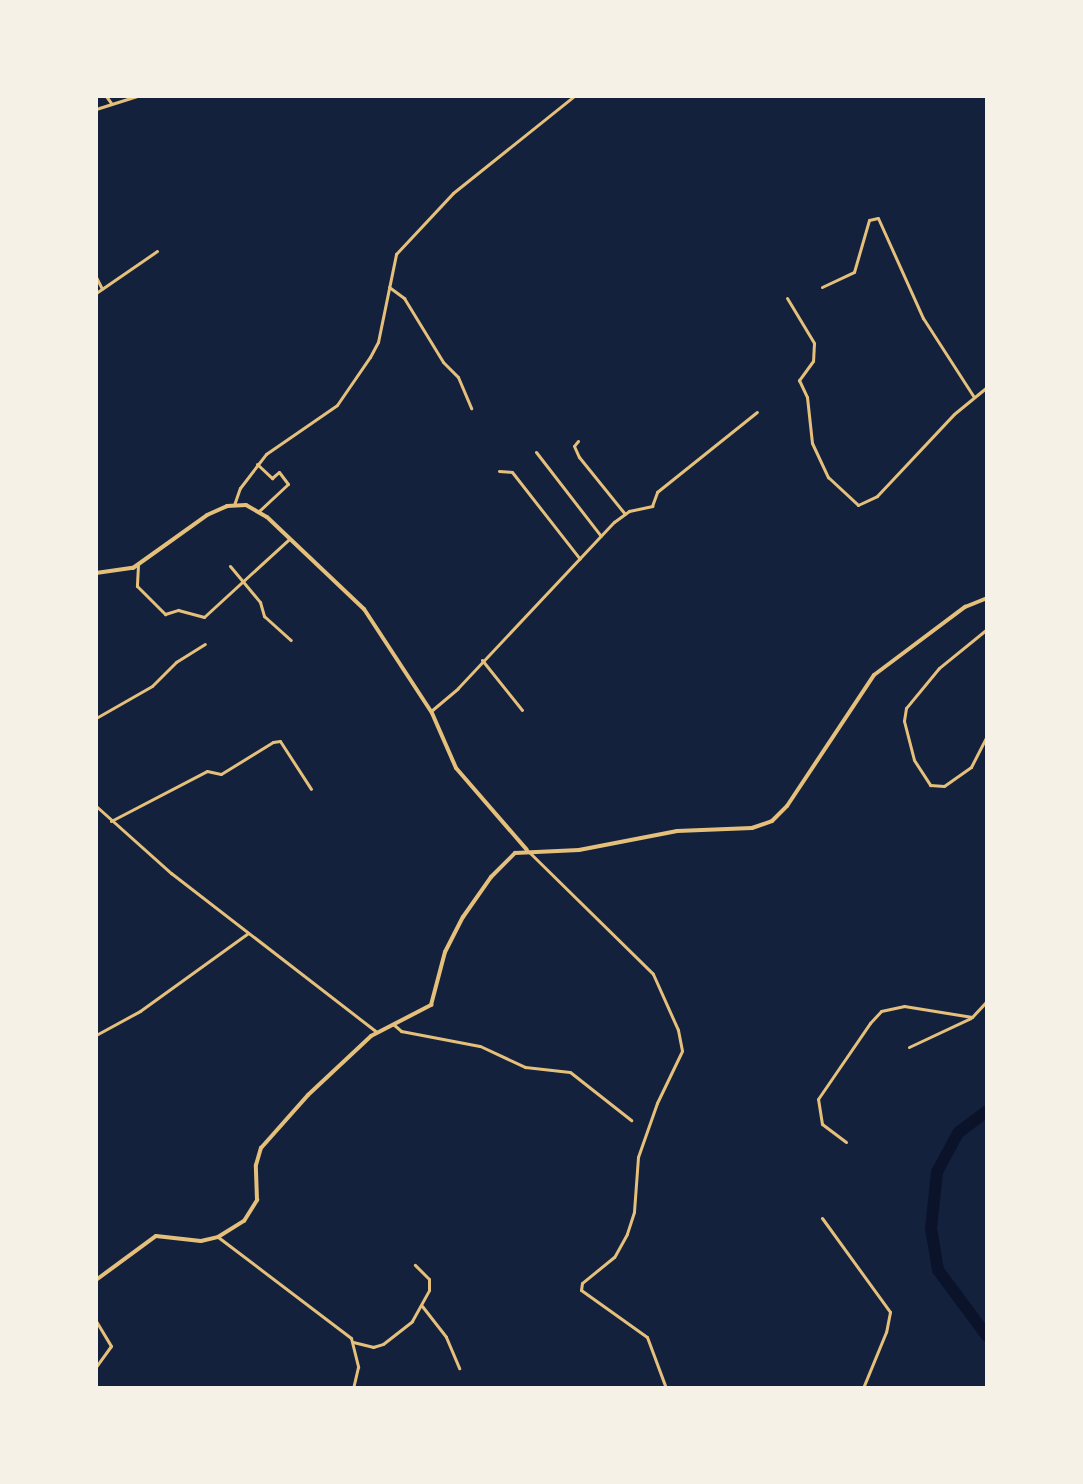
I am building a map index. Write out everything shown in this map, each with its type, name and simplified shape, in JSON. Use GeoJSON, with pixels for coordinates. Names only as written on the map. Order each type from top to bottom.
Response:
{"type":"FeatureCollection","features":[{"type":"Feature","properties":{"kind":"street"},"geometry":{"type":"LineString","coordinates":[[106,96],[111,103]]}},
{"type":"Feature","properties":{"kind":"street"},"geometry":{"type":"LineString","coordinates":[[96,109],[137,96]]}},
{"type":"Feature","properties":{"kind":"street"},"geometry":{"type":"LineString","coordinates":[[234,505],[240,488],[276,443],[337,405],[378,342],[396,254],[428,218],[516,139],[574,96]]}},
{"type":"Feature","properties":{"kind":"street"},"geometry":{"type":"LineString","coordinates":[[822,287],[854,272],[869,220],[878,218],[923,318],[974,397]]}},
{"type":"Feature","properties":{"kind":"street"},"geometry":{"type":"LineString","coordinates":[[96,293],[158,250]]}},
{"type":"Feature","properties":{"kind":"street"},"geometry":{"type":"LineString","coordinates":[[96,277],[102,289]]}},
{"type":"Feature","properties":{"kind":"street"},"geometry":{"type":"LineString","coordinates":[[389,288],[404,298],[443,362],[459,377],[471,408]]}},
{"type":"Feature","properties":{"kind":"street"},"geometry":{"type":"LineString","coordinates":[[787,298],[814,343],[813,361],[799,380],[807,398],[812,442],[828,477],[858,505],[877,496],[974,397],[987,387]]}},
{"type":"Feature","properties":{"kind":"street"},"geometry":{"type":"LineString","coordinates":[[431,711],[601,536],[625,514],[652,506],[657,492],[757,412]]}},
{"type":"Feature","properties":{"kind":"street"},"geometry":{"type":"LineString","coordinates":[[578,441],[574,446],[579,457],[625,514]]}},
{"type":"Feature","properties":{"kind":"street"},"geometry":{"type":"LineString","coordinates":[[536,452],[601,536]]}},
{"type":"Feature","properties":{"kind":"street"},"geometry":{"type":"LineString","coordinates":[[257,464],[272,478],[279,472],[288,484],[258,512]]}},
{"type":"Feature","properties":{"kind":"street"},"geometry":{"type":"LineString","coordinates":[[499,471],[512,472],[580,559]]}},
{"type":"Feature","properties":{"kind":"street"},"geometry":{"type":"LineString","coordinates":[[96,573],[115,573],[138,565],[207,515],[234,505],[246,505],[258,512],[364,609],[431,711],[456,768],[527,850],[653,974],[678,1030],[682,1052],[657,1103],[638,1157],[634,1212],[627,1233],[614,1257],[582,1283],[581,1290],[647,1337],[666,1388]]}},
{"type":"Feature","properties":{"kind":"street"},"geometry":{"type":"LineString","coordinates":[[138,565],[137,586],[165,614],[178,610],[204,617],[289,539]]}},
{"type":"Feature","properties":{"kind":"street"},"geometry":{"type":"LineString","coordinates":[[230,566],[260,602],[264,616],[291,640]]}},
{"type":"Feature","properties":{"kind":"street"},"geometry":{"type":"LineString","coordinates":[[96,1280],[156,1236],[192,1241],[218,1237],[244,1221],[255,1206],[258,1187],[256,1165],[261,1148],[308,1095],[377,1032],[430,1005],[445,952],[463,917],[503,864],[515,853],[527,850],[579,850],[677,831],[752,828],[772,820],[787,806],[874,675],[965,607],[987,598]]}},
{"type":"Feature","properties":{"kind":"street"},"geometry":{"type":"LineString","coordinates":[[987,629],[939,668],[906,708],[904,721],[914,760],[930,785],[944,786],[971,767],[987,736]]}},
{"type":"Feature","properties":{"kind":"street"},"geometry":{"type":"LineString","coordinates":[[96,718],[152,686],[176,663],[205,644]]}},
{"type":"Feature","properties":{"kind":"street"},"geometry":{"type":"LineString","coordinates":[[482,660],[522,710]]}},
{"type":"Feature","properties":{"kind":"street"},"geometry":{"type":"LineString","coordinates":[[111,821],[207,771],[221,774],[273,742],[280,741],[311,789]]}},
{"type":"Feature","properties":{"kind":"street"},"geometry":{"type":"LineString","coordinates":[[96,806],[111,821],[248,933],[377,1032]]}},
{"type":"Feature","properties":{"kind":"street"},"geometry":{"type":"LineString","coordinates":[[96,1035],[140,1011],[248,933]]}},
{"type":"Feature","properties":{"kind":"street"},"geometry":{"type":"LineString","coordinates":[[909,1047],[972,1017],[986,1002],[987,982]]}},
{"type":"Feature","properties":{"kind":"street"},"geometry":{"type":"LineString","coordinates":[[846,1142],[822,1124],[818,1099],[881,1011],[904,1006],[972,1017]]}},
{"type":"Feature","properties":{"kind":"street"},"geometry":{"type":"LineString","coordinates":[[393,1024],[401,1031],[480,1046],[525,1067],[570,1072],[631,1119]]}},
{"type":"Feature","properties":{"kind":"street"},"geometry":{"type":"LineString","coordinates":[[822,1218],[890,1312],[886,1332],[863,1388]]}},
{"type":"Feature","properties":{"kind":"street"},"geometry":{"type":"LineString","coordinates":[[218,1237],[339,1327],[353,1342],[358,1367],[353,1388]]}},
{"type":"Feature","properties":{"kind":"street"},"geometry":{"type":"LineString","coordinates":[[353,1342],[373,1347],[383,1344],[412,1321],[422,1306],[429,1279],[415,1265]]}},
{"type":"Feature","properties":{"kind":"street"},"geometry":{"type":"LineString","coordinates":[[422,1306],[446,1337],[459,1368]]}},
{"type":"Feature","properties":{"kind":"street"},"geometry":{"type":"LineString","coordinates":[[96,1321],[111,1346],[96,1367]]}},
{"type":"Feature","properties":{"kind":"waterway"},"geometry":{"type":"LineString","coordinates":[[987,1111],[958,1133],[937,1172],[931,1228],[938,1270],[987,1336]]}}]}
